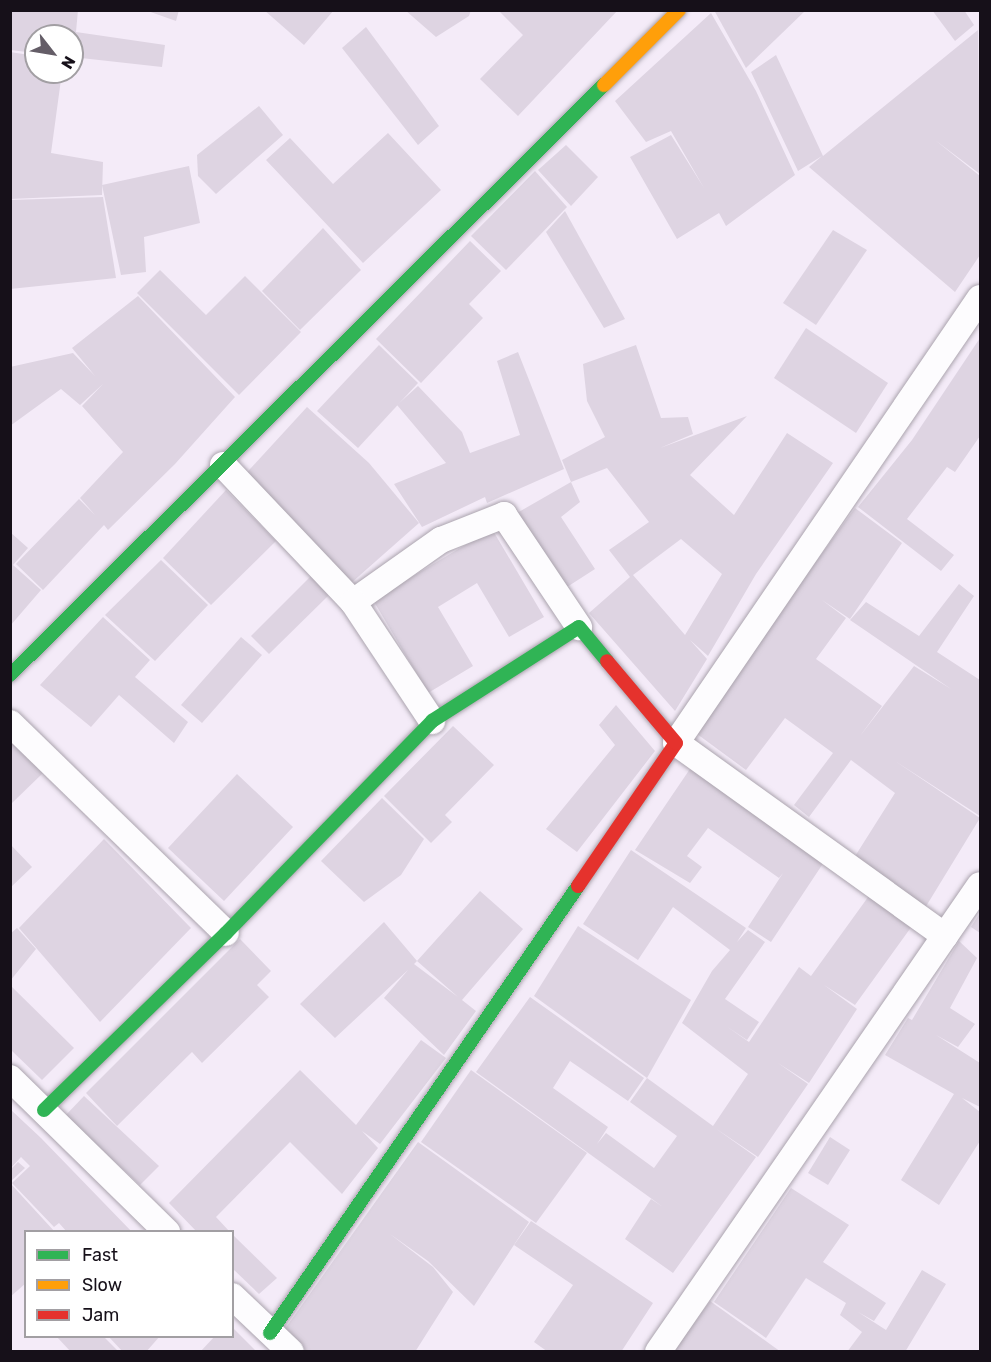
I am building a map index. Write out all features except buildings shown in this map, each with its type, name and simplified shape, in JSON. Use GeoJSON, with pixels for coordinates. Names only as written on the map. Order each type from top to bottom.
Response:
{"type":"FeatureCollection","features":[{"type":"Feature","properties":{"kind":"street"},"geometry":{"type":"LineString","coordinates":[[10,675],[679,10]]}},
{"type":"Feature","properties":{"kind":"street"},"geometry":{"type":"LineString","coordinates":[[270,1333],[981,298]]}},
{"type":"Feature","properties":{"kind":"street"},"geometry":{"type":"LineString","coordinates":[[223,465],[353,602],[432,721]]}},
{"type":"Feature","properties":{"kind":"street"},"geometry":{"type":"LineString","coordinates":[[353,602],[441,540],[504,515],[579,627],[676,743],[945,936]]}},
{"type":"Feature","properties":{"kind":"street"},"geometry":{"type":"LineString","coordinates":[[44,1110],[226,933],[432,721],[579,627]]}},
{"type":"Feature","properties":{"kind":"street"},"geometry":{"type":"LineString","coordinates":[[10,723],[226,933]]}},
{"type":"Feature","properties":{"kind":"street"},"geometry":{"type":"LineString","coordinates":[[657,1352],[981,885]]}},
{"type":"Feature","properties":{"kind":"street"},"geometry":{"type":"LineString","coordinates":[[10,1078],[165,1230]]}},
{"type":"Feature","properties":{"kind":"street"},"geometry":{"type":"LineString","coordinates":[[234,1298],[291,1352]]}},
{"type":"Feature","properties":{"kind":"traffic: fast"},"geometry":{"type":"LineString","coordinates":[[10,675],[604,85]]}},
{"type":"Feature","properties":{"kind":"traffic: fast"},"geometry":{"type":"LineString","coordinates":[[44,1110],[226,933],[432,721],[579,627],[607,661]]}},
{"type":"Feature","properties":{"kind":"traffic: fast"},"geometry":{"type":"LineString","coordinates":[[270,1333],[578,886]]}},
{"type":"Feature","properties":{"kind":"traffic: slow"},"geometry":{"type":"LineString","coordinates":[[604,85],[679,10]]}},
{"type":"Feature","properties":{"kind":"traffic: jam"},"geometry":{"type":"LineString","coordinates":[[578,886],[676,743],[607,661]]}}]}
